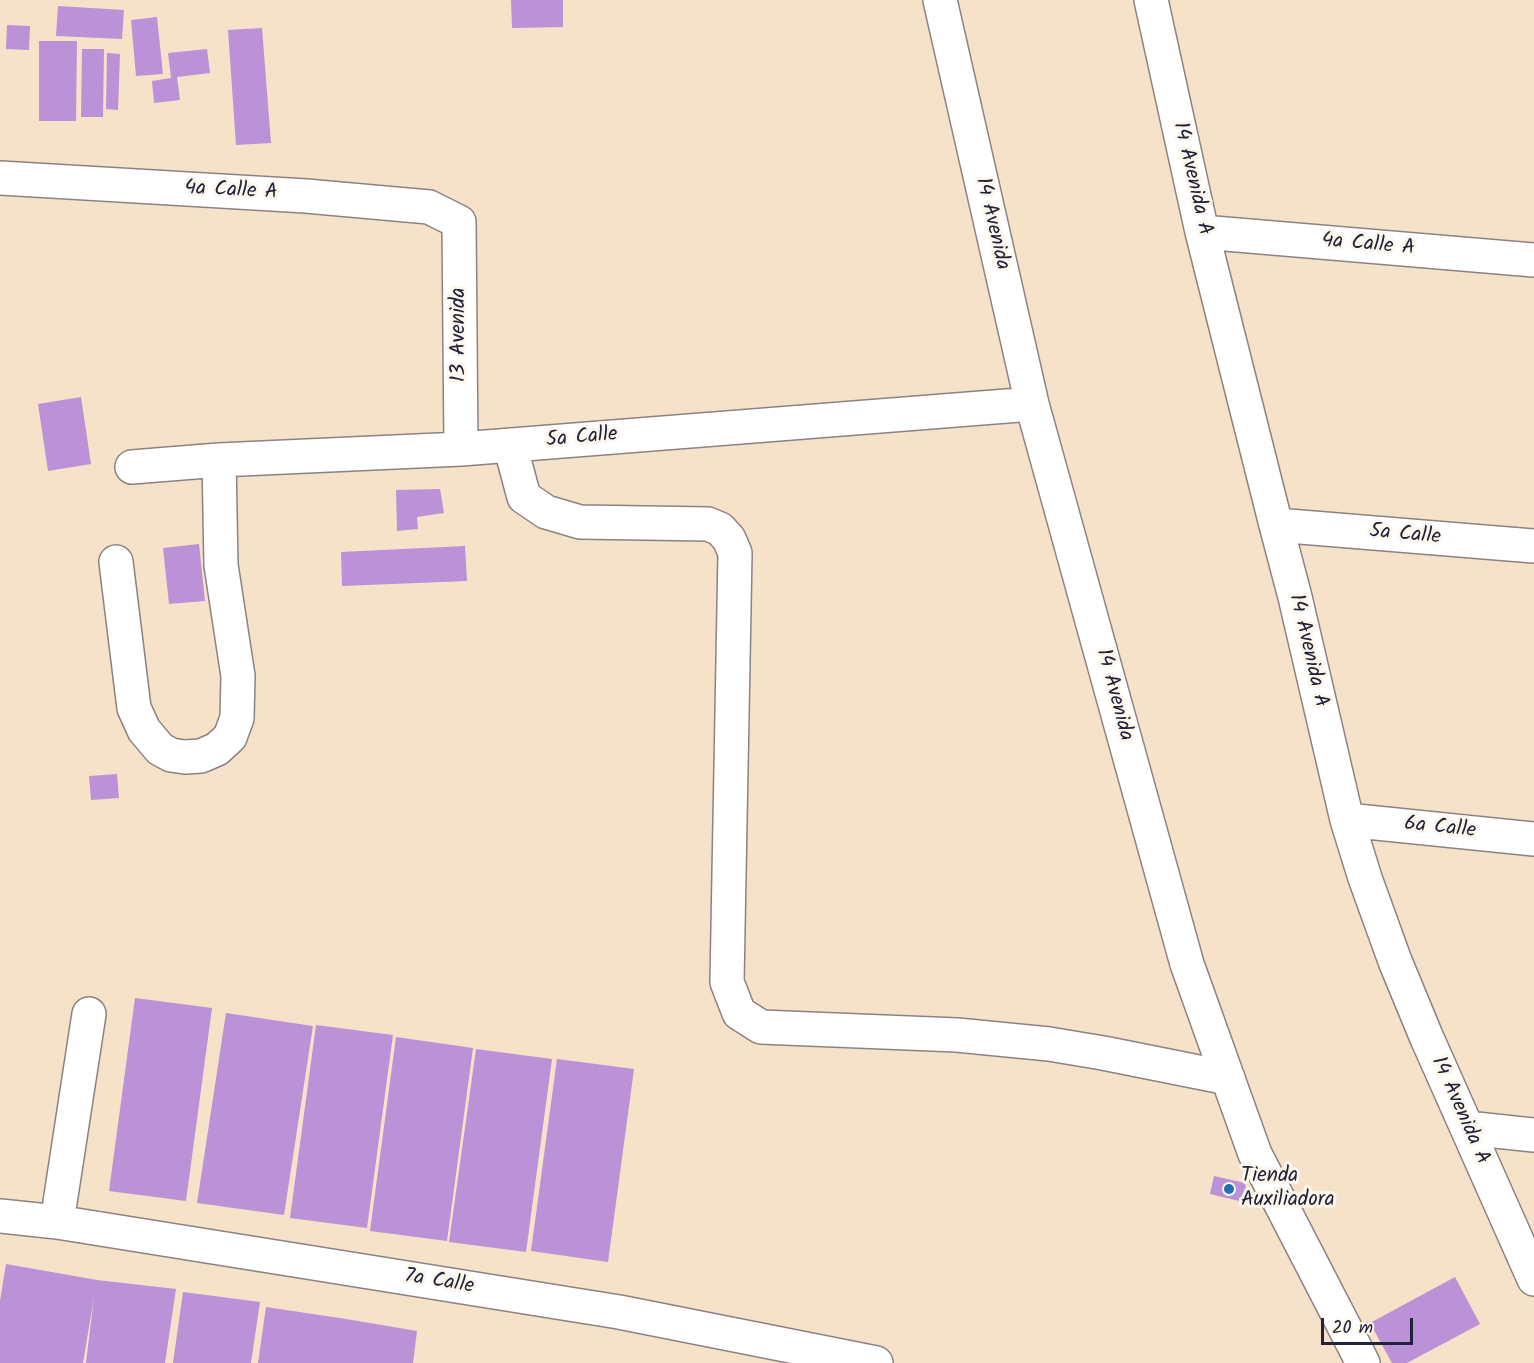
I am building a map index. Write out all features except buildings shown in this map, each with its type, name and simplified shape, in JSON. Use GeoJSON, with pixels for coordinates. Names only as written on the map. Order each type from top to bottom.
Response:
{"type":"FeatureCollection","features":[{"type":"Feature","properties":{"kind":"street","name":"14 Avenida"},"geometry":{"type":"LineString","coordinates":[[940,0],[1032,404],[1187,964],[1255,1154],[1363,1363]]}},
{"type":"Feature","properties":{"kind":"street","name":"14 Avenida A"},"geometry":{"type":"LineString","coordinates":[[1150,0],[1202,232],[1295,597],[1347,820],[1365,879],[1395,961],[1534,1279]]}},
{"type":"Feature","properties":{"kind":"street","name":"4a Calle A"},"geometry":{"type":"LineString","coordinates":[[0,178],[306,196],[429,207],[459,222]]}},
{"type":"Feature","properties":{"kind":"street","name":"13 Avenida"},"geometry":{"type":"LineString","coordinates":[[459,222],[461,449]]}},
{"type":"Feature","properties":{"kind":"street","name":"4a Calle A"},"geometry":{"type":"LineString","coordinates":[[1202,232],[1534,260]]}},
{"type":"Feature","properties":{"kind":"street","name":"5a Calle"},"geometry":{"type":"LineString","coordinates":[[132,466],[461,449],[1032,404]]}},
{"type":"Feature","properties":{"kind":"street"},"geometry":{"type":"LineString","coordinates":[[510,445],[524,497],[546,512],[580,522],[708,524],[720,529],[729,539],[735,553],[727,982],[739,1013],[761,1027],[957,1035],[1049,1044],[1228,1078]]}},
{"type":"Feature","properties":{"kind":"street"},"geometry":{"type":"LineString","coordinates":[[116,562],[134,708],[144,730],[160,749],[171,755],[201,756],[217,749],[230,737],[238,708],[238,676],[221,565],[219,460]]}},
{"type":"Feature","properties":{"kind":"street","name":"5a Calle"},"geometry":{"type":"LineString","coordinates":[[1276,525],[1534,546]]}},
{"type":"Feature","properties":{"kind":"street","name":"6a Calle"},"geometry":{"type":"LineString","coordinates":[[1347,820],[1534,839]]}},
{"type":"Feature","properties":{"kind":"street"},"geometry":{"type":"LineString","coordinates":[[57,1222],[89,1014]]}},
{"type":"Feature","properties":{"kind":"street"},"geometry":{"type":"LineString","coordinates":[[1467,1128],[1534,1135]]}},
{"type":"Feature","properties":{"kind":"street","name":"7a Calle"},"geometry":{"type":"LineString","coordinates":[[0,1216],[57,1222],[619,1312],[876,1363]]}},
{"type":"Feature","properties":{"kind":"place","name":"Tienda Auxiliadora"},"geometry":{"type":"Point","coordinates":[1229,1189]}}]}
